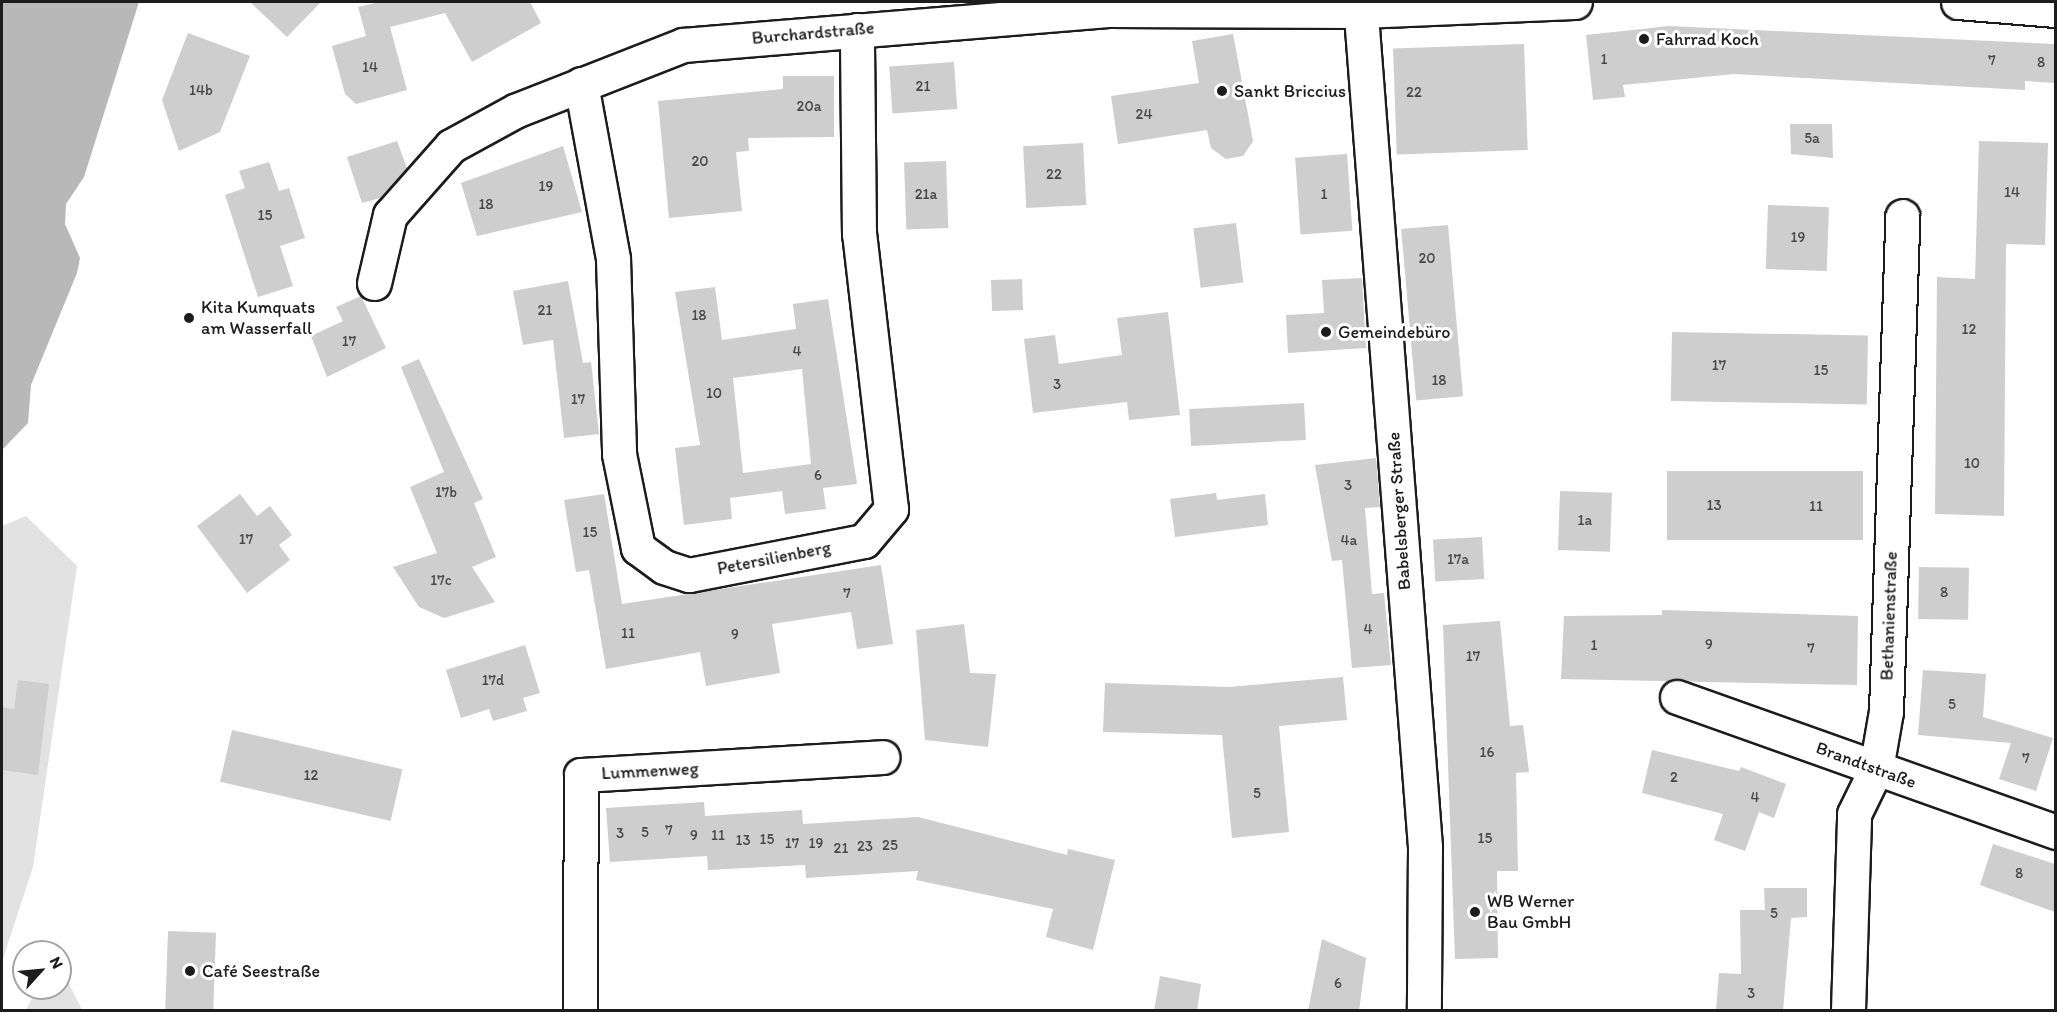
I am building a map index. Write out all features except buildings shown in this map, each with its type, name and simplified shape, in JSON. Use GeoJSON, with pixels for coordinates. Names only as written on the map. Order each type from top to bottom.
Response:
{"type":"FeatureCollection","features":[{"type":"Feature","properties":{"kind":"street","name":"Burchardstraße"},"geometry":{"type":"LineString","coordinates":[[374,283],[390,215],[429,164],[474,131],[581,84],[683,45],[1108,10],[1575,2]]}},
{"type":"Feature","properties":{"kind":"street"},"geometry":{"type":"LineString","coordinates":[[1958,2],[2055,10]]}},
{"type":"Feature","properties":{"kind":"street","name":"Babelsberger Straße"},"geometry":{"type":"LineString","coordinates":[[1360,6],[1425,847],[1424,1011]]}},
{"type":"Feature","properties":{"kind":"street","name":"Petersilienberg"},"geometry":{"type":"LineString","coordinates":[[581,84],[612,259],[619,454],[638,548],[664,567],[689,575],[864,541],[891,508],[859,234],[857,30]]}},
{"type":"Feature","properties":{"kind":"street","name":"Bethanienstraße"},"geometry":{"type":"LineString","coordinates":[[1848,1011],[1854,813],[1876,769],[1886,711],[1902,216]]}},
{"type":"Feature","properties":{"kind":"street","name":"Brandtstraße"},"geometry":{"type":"LineString","coordinates":[[1677,697],[2055,832]]}},
{"type":"Feature","properties":{"kind":"street","name":"Lummenweg"},"geometry":{"type":"LineString","coordinates":[[580,1011],[581,775],[882,757]]}},
{"type":"Feature","properties":{"kind":"shaded area"},"geometry":{"type":"Polygon","coordinates":[[[2,2],[139,2],[84,177],[66,204],[65,224],[80,258],[77,273],[31,385],[28,423],[2,450],[2,2]]]}},
{"type":"Feature","properties":{"kind":"shaded area"},"geometry":{"type":"Polygon","coordinates":[[[26,516],[77,566],[33,867],[2,962],[2,526],[26,516]]]}},
{"type":"Feature","properties":{"kind":"shaded area"},"geometry":{"type":"Polygon","coordinates":[[[72,990],[82,1010],[26,1010],[31,1000],[72,1000],[72,990]]]}},
{"type":"Feature","properties":{"kind":"place","name":"Fahrrad Koch"},"geometry":{"type":"Point","coordinates":[1644,39]}},
{"type":"Feature","properties":{"kind":"place","name":"Sankt Briccius"},"geometry":{"type":"Point","coordinates":[1222,91]}},
{"type":"Feature","properties":{"kind":"place","name":"Kita Kumquats am Wasserfall"},"geometry":{"type":"Point","coordinates":[189,318]}},
{"type":"Feature","properties":{"kind":"place","name":"Gemeindebüro"},"geometry":{"type":"Point","coordinates":[1326,332]}},
{"type":"Feature","properties":{"kind":"place","name":"WB Werner Bau GmbH"},"geometry":{"type":"Point","coordinates":[1475,912]}},
{"type":"Feature","properties":{"kind":"place","name":"Café Seestraße"},"geometry":{"type":"Point","coordinates":[190,971]}}]}
